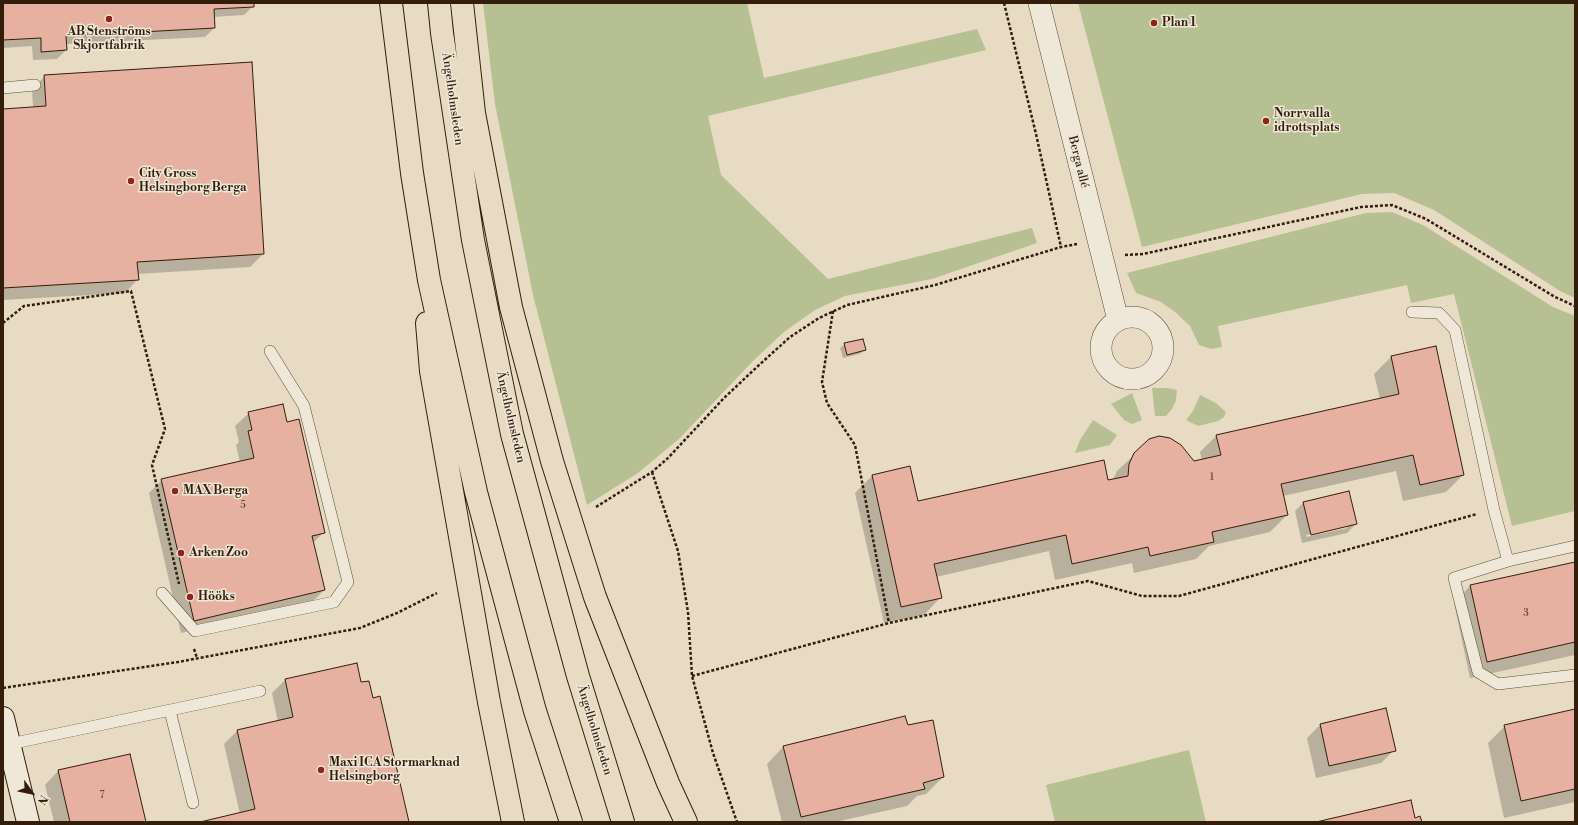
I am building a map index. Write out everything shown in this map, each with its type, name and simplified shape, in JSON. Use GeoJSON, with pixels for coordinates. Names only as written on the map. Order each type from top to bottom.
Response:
{"type":"FeatureCollection","features":[{"type":"Feature","properties":{"kind":"highway"},"geometry":{"type":"LineString","coordinates":[[391,3],[412,173],[431,371],[489,702],[514,822]]}},
{"type":"Feature","properties":{"kind":"highway","name":"Ängelholmsleden"},"geometry":{"type":"LineString","coordinates":[[439,3],[442,33],[473,240],[512,434],[578,676],[623,822]]}},
{"type":"Feature","properties":{"kind":"highway"},"geometry":{"type":"LineString","coordinates":[[462,3],[474,113],[511,307],[552,461],[595,597],[668,783],[686,822]]}},
{"type":"Feature","properties":{"kind":"highway"},"geometry":{"type":"LineString","coordinates":[[412,173],[429,280],[476,492],[535,711],[571,822]]}},
{"type":"Feature","properties":{"kind":"street","name":"Berga allé"},"geometry":{"type":"LineString","coordinates":[[1040,3],[1118,320]]}},
{"type":"Feature","properties":{"kind":"street"},"geometry":{"type":"LineString","coordinates":[[3,718],[28,822]]}},
{"type":"Feature","properties":{"kind":"lane"},"geometry":{"type":"LineString","coordinates":[[3,88],[35,85]]}},
{"type":"Feature","properties":{"kind":"lane"},"geometry":{"type":"LineString","coordinates":[[1412,312],[1439,313],[1455,330],[1494,510],[1508,561]]}},
{"type":"Feature","properties":{"kind":"lane"},"geometry":{"type":"LineString","coordinates":[[162,593],[195,631],[334,602],[348,582],[304,406],[270,351]]}},
{"type":"Feature","properties":{"kind":"lane"},"geometry":{"type":"LineString","coordinates":[[1575,546],[1508,561],[1454,578],[1478,672],[1498,684],[1575,675]]}},
{"type":"Feature","properties":{"kind":"lane"},"geometry":{"type":"LineString","coordinates":[[10,744],[260,691]]}},
{"type":"Feature","properties":{"kind":"lane"},"geometry":{"type":"LineString","coordinates":[[170,711],[193,803]]}},
{"type":"Feature","properties":{"kind":"path"},"geometry":{"type":"LineString","coordinates":[[596,507],[652,472],[668,458],[752,371],[790,337],[819,318],[847,305],[935,284],[1061,247],[1034,126],[1004,3]]}},
{"type":"Feature","properties":{"kind":"path"},"geometry":{"type":"LineString","coordinates":[[1121,255],[1143,254],[1361,207],[1392,205],[1426,219],[1556,297],[1575,306]]}},
{"type":"Feature","properties":{"kind":"path"},"geometry":{"type":"LineString","coordinates":[[3,323],[24,306],[131,291],[165,429],[152,465],[180,585]]}},
{"type":"Feature","properties":{"kind":"path"},"geometry":{"type":"LineString","coordinates":[[833,311],[822,382],[827,404],[855,445],[889,623]]}},
{"type":"Feature","properties":{"kind":"path"},"geometry":{"type":"LineString","coordinates":[[652,472],[678,551],[688,612],[692,676],[713,753],[737,822]]}},
{"type":"Feature","properties":{"kind":"path"},"geometry":{"type":"LineString","coordinates":[[692,676],[889,623],[1088,581],[1142,596],[1179,596],[1494,510]]}},
{"type":"Feature","properties":{"kind":"path"},"geometry":{"type":"LineString","coordinates":[[3,688],[197,658],[360,628],[397,613],[437,593]]}},
{"type":"Feature","properties":{"kind":"path"},"geometry":{"type":"LineString","coordinates":[[188,623],[197,658]]}},
{"type":"Feature","properties":{"kind":"green space"},"geometry":{"type":"Polygon","coordinates":[[[483,3],[747,3],[764,78],[977,29],[986,50],[708,116],[721,175],[828,279],[1032,228],[1037,243],[932,279],[845,296],[815,310],[784,332],[753,361],[680,438],[638,473],[587,505],[533,295],[495,104],[483,3]]]}},
{"type":"Feature","properties":{"kind":"green space","name":"Norrvalla idrottsplats"},"geometry":{"type":"Polygon","coordinates":[[[1078,3],[1575,3],[1575,298],[1560,291],[1434,210],[1394,193],[1362,194],[1142,247],[1078,3]]]}},
{"type":"Feature","properties":{"kind":"green space"},"geometry":{"type":"Polygon","coordinates":[[[1392,212],[1423,225],[1553,307],[1575,316],[1575,511],[1512,526],[1454,294],[1411,303],[1407,285],[1218,326],[1222,347],[1211,349],[1199,345],[1190,326],[1175,312],[1161,302],[1136,293],[1127,273],[1366,213],[1392,212]]]}},
{"type":"Feature","properties":{"kind":"green space"},"geometry":{"type":"Polygon","coordinates":[[[1152,388],[1177,390],[1176,400],[1172,409],[1166,416],[1155,416],[1152,388]]]}},
{"type":"Feature","properties":{"kind":"green space"},"geometry":{"type":"Polygon","coordinates":[[[1132,393],[1142,420],[1132,424],[1124,420],[1111,404],[1132,393]]]}},
{"type":"Feature","properties":{"kind":"green space"},"geometry":{"type":"Polygon","coordinates":[[[1200,395],[1216,403],[1226,412],[1224,417],[1218,421],[1198,426],[1186,420],[1193,411],[1200,395]]]}},
{"type":"Feature","properties":{"kind":"green space"},"geometry":{"type":"Polygon","coordinates":[[[1093,420],[1117,435],[1110,445],[1075,453],[1080,440],[1093,420]]]}},
{"type":"Feature","properties":{"kind":"green space"},"geometry":{"type":"Polygon","coordinates":[[[1189,750],[1206,822],[1055,822],[1046,785],[1189,750]]]}},
{"type":"Feature","properties":{"kind":"building","name":"AB Stenströms Skjortfabrik"},"geometry":{"type":"Polygon","coordinates":[[[3,3],[254,3],[254,7],[214,9],[215,28],[66,36],[67,50],[41,52],[41,38],[3,40],[3,3]]]}},
{"type":"Feature","properties":{"kind":"building","name":"City Gross Helsingborg Berga"},"geometry":{"type":"Polygon","coordinates":[[[252,62],[264,254],[137,262],[139,280],[3,288],[3,109],[46,106],[44,75],[252,62]]]}},
{"type":"Feature","properties":{"kind":"building"},"geometry":{"type":"Polygon","coordinates":[[[863,339],[866,350],[847,355],[844,343],[863,339]]]}},
{"type":"Feature","properties":{"kind":"building"},"geometry":{"type":"Polygon","coordinates":[[[1436,346],[1464,475],[1420,485],[1413,455],[1281,484],[1288,515],[1212,532],[1214,542],[1150,556],[1148,547],[1072,564],[1066,535],[934,564],[942,598],[901,607],[872,475],[910,466],[918,501],[1104,460],[1108,480],[1128,476],[1129,464],[1134,453],[1149,439],[1159,436],[1170,438],[1181,445],[1194,461],[1221,455],[1216,435],[1399,394],[1391,356],[1436,346]]]}},
{"type":"Feature","properties":{"kind":"building"},"geometry":{"type":"Polygon","coordinates":[[[283,404],[287,422],[299,419],[325,533],[312,536],[325,590],[194,621],[161,479],[254,458],[248,431],[252,430],[248,412],[283,404]]]}},
{"type":"Feature","properties":{"kind":"building"},"geometry":{"type":"Polygon","coordinates":[[[1349,491],[1357,524],[1311,535],[1303,502],[1349,491]]]}},
{"type":"Feature","properties":{"kind":"building"},"geometry":{"type":"Polygon","coordinates":[[[1575,562],[1575,642],[1487,662],[1470,585],[1575,562]]]}},
{"type":"Feature","properties":{"kind":"building","name":"Maxi ICA Stormarknad Helsingborg"},"geometry":{"type":"Polygon","coordinates":[[[357,663],[361,682],[369,681],[373,698],[380,696],[409,822],[200,822],[255,809],[237,730],[293,717],[285,679],[357,663]]]}},
{"type":"Feature","properties":{"kind":"building"},"geometry":{"type":"Polygon","coordinates":[[[1386,708],[1396,751],[1329,766],[1320,724],[1386,708]]]}},
{"type":"Feature","properties":{"kind":"building"},"geometry":{"type":"Polygon","coordinates":[[[1575,709],[1575,789],[1521,801],[1504,725],[1575,709]]]}},
{"type":"Feature","properties":{"kind":"building"},"geometry":{"type":"Polygon","coordinates":[[[905,716],[908,725],[933,720],[944,777],[923,783],[925,789],[801,817],[783,746],[905,716]]]}},
{"type":"Feature","properties":{"kind":"building"},"geometry":{"type":"Polygon","coordinates":[[[130,754],[146,822],[70,822],[58,770],[130,754]]]}},
{"type":"Feature","properties":{"kind":"building"},"geometry":{"type":"Polygon","coordinates":[[[1411,800],[1415,818],[1420,816],[1422,822],[1316,822],[1411,800]]]}},
{"type":"Feature","properties":{"kind":"place","name":"AB Stenströms Skjortfabrik"},"geometry":{"type":"Point","coordinates":[109,19]}},
{"type":"Feature","properties":{"kind":"place","name":"Plan 1"},"geometry":{"type":"Point","coordinates":[1154,23]}},
{"type":"Feature","properties":{"kind":"place","name":"Norrvalla idrottsplats"},"geometry":{"type":"Point","coordinates":[1266,121]}},
{"type":"Feature","properties":{"kind":"place","name":"City Gross Helsingborg Berga"},"geometry":{"type":"Point","coordinates":[131,181]}},
{"type":"Feature","properties":{"kind":"place","name":"MAX Berga"},"geometry":{"type":"Point","coordinates":[175,491]}},
{"type":"Feature","properties":{"kind":"place","name":"Arken Zoo"},"geometry":{"type":"Point","coordinates":[181,553]}},
{"type":"Feature","properties":{"kind":"place","name":"Hööks"},"geometry":{"type":"Point","coordinates":[190,597]}},
{"type":"Feature","properties":{"kind":"place","name":"Maxi ICA Stormarknad Helsingborg"},"geometry":{"type":"Point","coordinates":[321,770]}}]}
